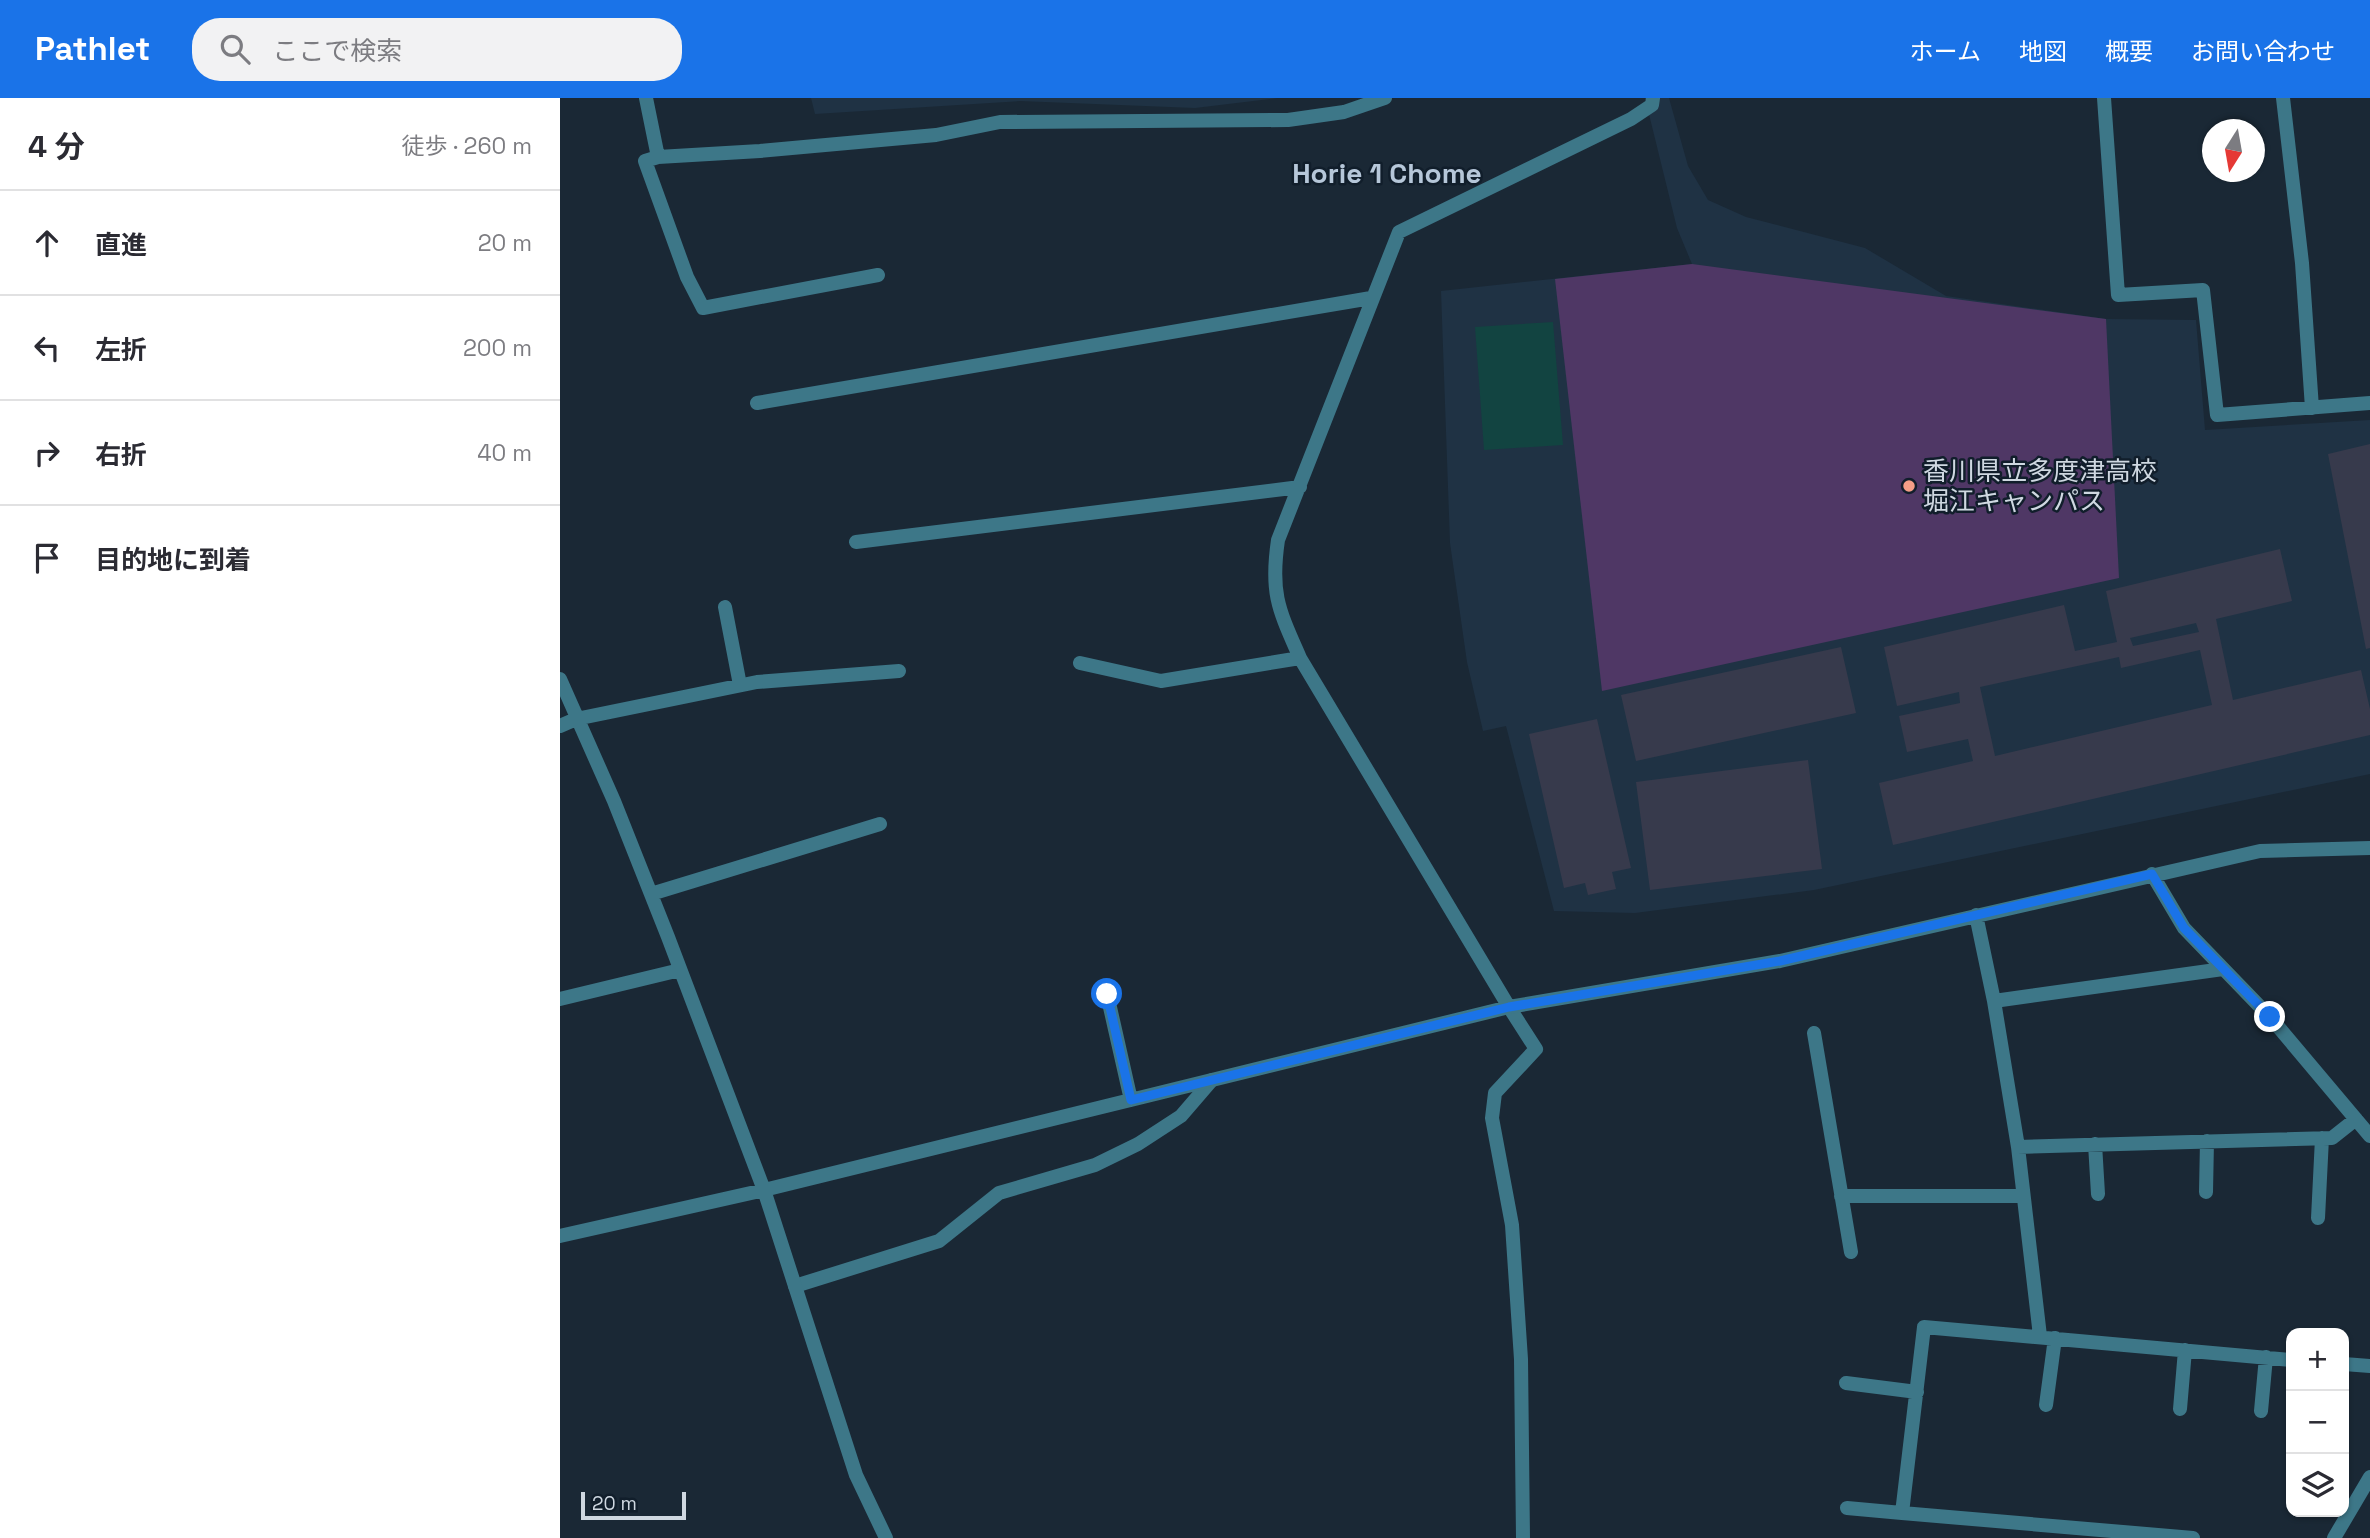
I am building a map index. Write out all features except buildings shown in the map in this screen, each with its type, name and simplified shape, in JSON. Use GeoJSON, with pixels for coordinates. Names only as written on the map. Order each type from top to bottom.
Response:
{"type":"FeatureCollection","features":[{"type":"Feature","properties":{"kind":"street"},"geometry":{"type":"LineString","coordinates":[[646,98],[658,157]]}},
{"type":"Feature","properties":{"kind":"street"},"geometry":{"type":"LineString","coordinates":[[878,275],[703,308],[687,276],[645,161],[658,157],[936,135],[1000,122],[1288,120],[1344,112],[1385,98]]}},
{"type":"Feature","properties":{"kind":"street"},"geometry":{"type":"LineString","coordinates":[[1523,1538],[1521,1359],[1512,1225],[1492,1118],[1495,1093],[1536,1049],[1300,658],[1278,608],[1273,576],[1278,540],[1399,232],[1631,119],[1652,105],[1653,98]]}},
{"type":"Feature","properties":{"kind":"street"},"geometry":{"type":"LineString","coordinates":[[2104,98],[2119,295],[2203,290],[2217,415],[2370,403]]}},
{"type":"Feature","properties":{"kind":"street"},"geometry":{"type":"LineString","coordinates":[[2283,98],[2302,262],[2312,408]]}},
{"type":"Feature","properties":{"kind":"street"},"geometry":{"type":"LineString","coordinates":[[757,402],[1371,298]]}},
{"type":"Feature","properties":{"kind":"street"},"geometry":{"type":"LineString","coordinates":[[856,542],[1300,487]]}},
{"type":"Feature","properties":{"kind":"street"},"geometry":{"type":"LineString","coordinates":[[725,607],[740,685]]}},
{"type":"Feature","properties":{"kind":"street"},"geometry":{"type":"LineString","coordinates":[[1080,663],[1161,681],[1300,658]]}},
{"type":"Feature","properties":{"kind":"street"},"geometry":{"type":"LineString","coordinates":[[560,726],[576,719],[740,685],[899,671]]}},
{"type":"Feature","properties":{"kind":"street"},"geometry":{"type":"LineString","coordinates":[[560,680],[614,801],[764,1190],[856,1475],[886,1538]]}},
{"type":"Feature","properties":{"kind":"street"},"geometry":{"type":"LineString","coordinates":[[651,894],[880,824]]}},
{"type":"Feature","properties":{"kind":"street"},"geometry":{"type":"LineString","coordinates":[[560,1236],[764,1190],[1509,1007],[1780,961],[2260,850],[2370,848]]}},
{"type":"Feature","properties":{"kind":"street"},"geometry":{"type":"LineString","coordinates":[[2152,874],[2184,928],[2270,1017],[2370,1136]]}},
{"type":"Feature","properties":{"kind":"street"},"geometry":{"type":"LineString","coordinates":[[1976,915],[1994,1001],[2018,1147],[2022,1196],[2048,1337],[2046,1405]]}},
{"type":"Feature","properties":{"kind":"street"},"geometry":{"type":"LineString","coordinates":[[1994,1001],[2222,969]]}},
{"type":"Feature","properties":{"kind":"street"},"geometry":{"type":"LineString","coordinates":[[560,999],[680,970]]}},
{"type":"Feature","properties":{"kind":"street"},"geometry":{"type":"LineString","coordinates":[[1107,994],[1131,1100]]}},
{"type":"Feature","properties":{"kind":"street"},"geometry":{"type":"LineString","coordinates":[[1814,1033],[1851,1252]]}},
{"type":"Feature","properties":{"kind":"street"},"geometry":{"type":"LineString","coordinates":[[794,1286],[939,1241],[964,1218],[999,1194],[1095,1165],[1138,1144],[1181,1116],[1212,1080]]}},
{"type":"Feature","properties":{"kind":"street"},"geometry":{"type":"LineString","coordinates":[[2018,1147],[2332,1138],[2356,1119]]}},
{"type":"Feature","properties":{"kind":"street"},"geometry":{"type":"LineString","coordinates":[[2318,1218],[2322,1138]]}},
{"type":"Feature","properties":{"kind":"street"},"geometry":{"type":"LineString","coordinates":[[2206,1192],[2207,1141]]}},
{"type":"Feature","properties":{"kind":"street"},"geometry":{"type":"LineString","coordinates":[[2095,1144],[2098,1194]]}},
{"type":"Feature","properties":{"kind":"street"},"geometry":{"type":"LineString","coordinates":[[1841,1196],[2022,1196]]}},
{"type":"Feature","properties":{"kind":"street"},"geometry":{"type":"LineString","coordinates":[[1902,1513],[1924,1327],[2286,1359]]}},
{"type":"Feature","properties":{"kind":"street"},"geometry":{"type":"LineString","coordinates":[[2180,1409],[2185,1350]]}},
{"type":"Feature","properties":{"kind":"street"},"geometry":{"type":"LineString","coordinates":[[2261,1411],[2266,1357]]}},
{"type":"Feature","properties":{"kind":"street"},"geometry":{"type":"LineString","coordinates":[[2349,1364],[2370,1366]]}},
{"type":"Feature","properties":{"kind":"street"},"geometry":{"type":"LineString","coordinates":[[1846,1383],[1917,1392]]}},
{"type":"Feature","properties":{"kind":"street"},"geometry":{"type":"LineString","coordinates":[[2334,1538],[2370,1478]]}},
{"type":"Feature","properties":{"kind":"street"},"geometry":{"type":"LineString","coordinates":[[1847,1508],[2037,1531],[2193,1538]]}},
{"type":"Feature","properties":{"kind":"shaded area"},"geometry":{"type":"Polygon","coordinates":[[[811,98],[1278,98],[1195,108],[1020,101],[815,114],[811,98]]]}},
{"type":"Feature","properties":{"kind":"shaded area","name":"香川県立多度津高校 堀江キャンパス"},"geometry":{"type":"Polygon","coordinates":[[[1645,98],[1669,98],[1688,166],[1708,200],[1746,217],[1865,248],[1946,296],[2106,319],[2196,320],[2205,430],[2370,420],[2370,774],[1814,890],[1635,913],[1554,911],[1506,726],[1483,731],[1467,662],[1450,543],[1441,291],[1692,264],[1677,228],[1645,98]]]}},
{"type":"Feature","properties":{"kind":"shaded area"},"geometry":{"type":"Polygon","coordinates":[[[1692,264],[2106,319],[2119,578],[1602,691],[1555,279],[1692,264]]]}},
{"type":"Feature","properties":{"kind":"shaded area"},"geometry":{"type":"Polygon","coordinates":[[[1553,322],[1563,445],[1484,450],[1475,327],[1553,322]]]}},
{"type":"Feature","properties":{"kind":"place","name":"香川県立多度津高校 堀江キャンパス"},"geometry":{"type":"Point","coordinates":[1909,486]}},
{"type":"Feature","properties":{"kind":"district","name":"Horie 1 Chome"},"geometry":{"type":"Point","coordinates":[1387,173]}},
{"type":"Feature","properties":{"kind":"route"},"geometry":{"type":"LineString","coordinates":[[1107,994],[1131,1100],[1509,1007],[1780,961],[2152,874],[2184,928],[2270,1017]]}}]}
